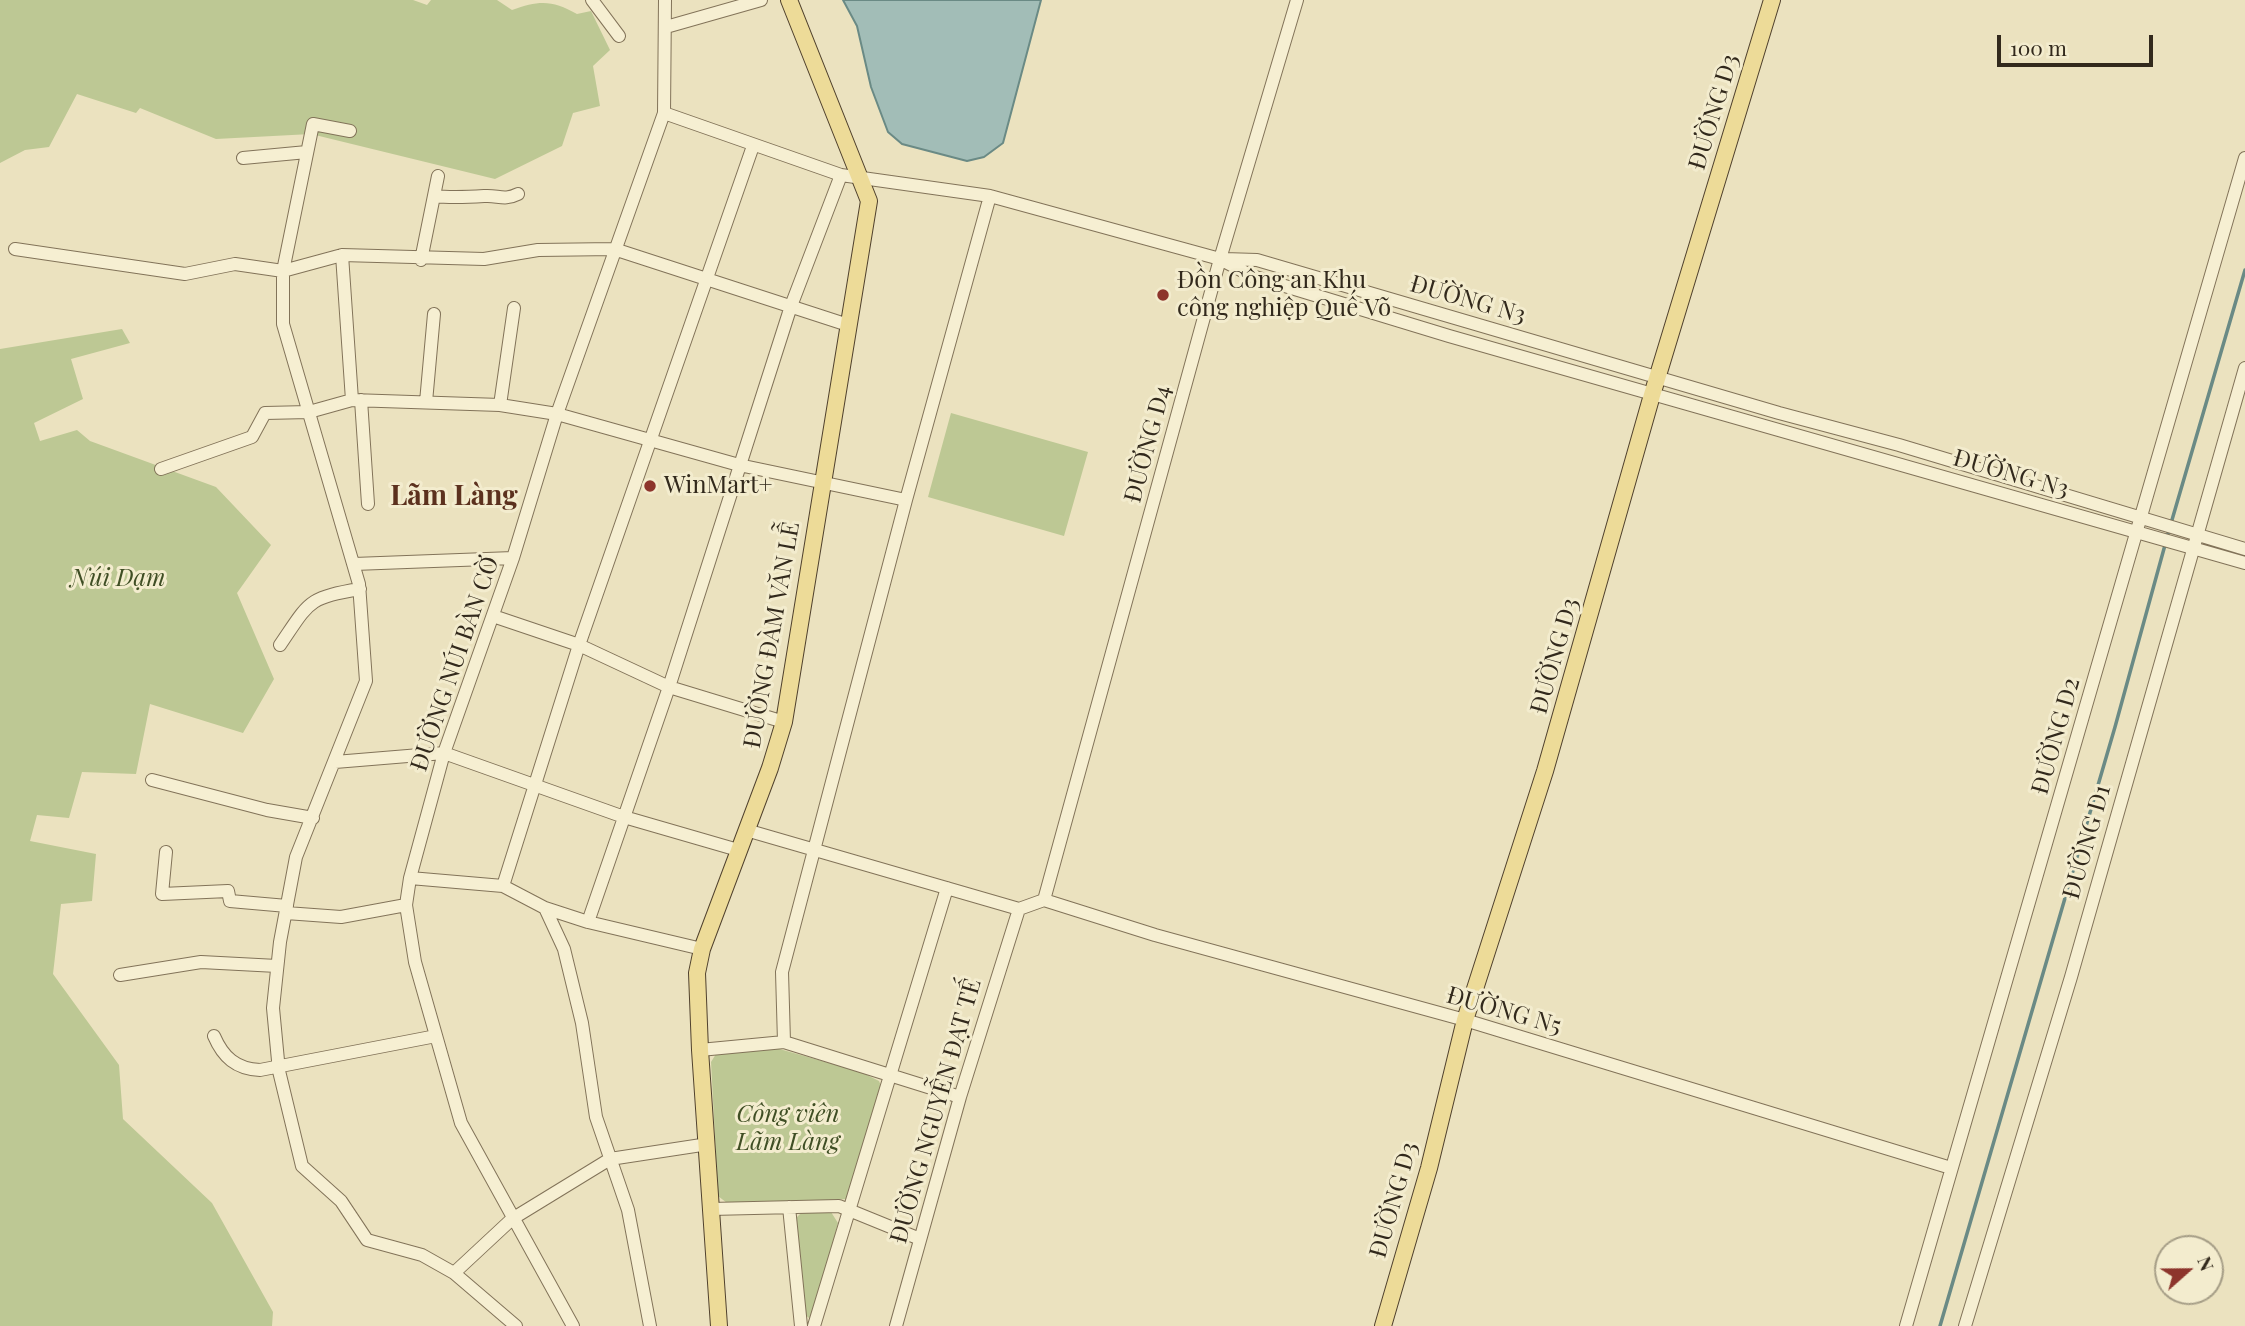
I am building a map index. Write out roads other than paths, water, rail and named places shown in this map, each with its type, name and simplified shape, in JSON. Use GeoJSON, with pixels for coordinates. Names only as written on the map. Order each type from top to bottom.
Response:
{"type":"FeatureCollection","features":[{"type":"Feature","properties":{"kind":"main road","name":"ĐƯỜNG ĐÀM VĂN LỄ"},"geometry":{"type":"LineString","coordinates":[[719,1326],[708,1144],[699,1050],[697,973],[702,949],[784,722],[869,201],[863,179],[789,0]]}},
{"type":"Feature","properties":{"kind":"main road","name":"ĐƯỜNG D3"},"geometry":{"type":"LineString","coordinates":[[1383,1326],[1429,1168],[1465,1020],[1545,771],[1652,395],[1772,0]]}},
{"type":"Feature","properties":{"kind":"street"},"geometry":{"type":"LineString","coordinates":[[592,0],[619,36]]}},
{"type":"Feature","properties":{"kind":"street","name":"ĐƯỜNG NÚI BÀN CỜ"},"geometry":{"type":"LineString","coordinates":[[573,1326],[461,1124],[415,962],[406,905],[410,878],[444,753],[513,558],[557,414],[664,113],[665,0]]}},
{"type":"Feature","properties":{"kind":"street"},"geometry":{"type":"LineString","coordinates":[[666,27],[761,0]]}},
{"type":"Feature","properties":{"kind":"street","name":"ĐƯỜNG D4"},"geometry":{"type":"LineString","coordinates":[[1044,900],[1220,259],[1297,0]]}},
{"type":"Feature","properties":{"kind":"street"},"geometry":{"type":"LineString","coordinates":[[664,113],[841,176],[990,195],[1220,259]]}},
{"type":"Feature","properties":{"kind":"street"},"geometry":{"type":"LineString","coordinates":[[350,131],[313,124],[282,271],[283,324],[360,589],[366,681],[296,858],[277,966],[273,1008],[279,1066],[302,1166],[341,1201],[367,1240],[422,1255],[454,1273],[516,1326]]}},
{"type":"Feature","properties":{"kind":"street"},"geometry":{"type":"LineString","coordinates":[[503,887],[579,645],[705,277],[753,146]]}},
{"type":"Feature","properties":{"kind":"street"},"geometry":{"type":"LineString","coordinates":[[243,158],[307,152]]}},
{"type":"Feature","properties":{"kind":"street","name":"ĐƯỜNG D2"},"geometry":{"type":"LineString","coordinates":[[1906,1326],[2146,520],[2245,158]]}},
{"type":"Feature","properties":{"kind":"street"},"geometry":{"type":"LineString","coordinates":[[421,260],[438,176]]}},
{"type":"Feature","properties":{"kind":"street"},"geometry":{"type":"LineString","coordinates":[[588,922],[669,687],[791,306],[841,176]]}},
{"type":"Feature","properties":{"kind":"street"},"geometry":{"type":"LineString","coordinates":[[434,196],[509,199],[518,194]]}},
{"type":"Feature","properties":{"kind":"street"},"geometry":{"type":"LineString","coordinates":[[784,1042],[782,972],[906,500],[990,195]]}},
{"type":"Feature","properties":{"kind":"street"},"geometry":{"type":"LineString","coordinates":[[15,249],[185,274],[235,264],[282,271],[342,256],[421,260],[484,259],[538,250],[614,249],[848,325]]}},
{"type":"Feature","properties":{"kind":"street"},"geometry":{"type":"LineString","coordinates":[[342,256],[368,504]]}},
{"type":"Feature","properties":{"kind":"street","name":"ĐƯỜNG N3"},"geometry":{"type":"LineString","coordinates":[[1220,259],[1257,260],[1899,445],[2146,520],[2245,563]]}},
{"type":"Feature","properties":{"kind":"street","name":"ĐƯỜNG N3"},"geometry":{"type":"LineString","coordinates":[[1220,259],[1252,276],[1652,395],[2141,533],[2245,548]]}},
{"type":"Feature","properties":{"kind":"street"},"geometry":{"type":"LineString","coordinates":[[500,405],[514,308]]}},
{"type":"Feature","properties":{"kind":"street"},"geometry":{"type":"LineString","coordinates":[[426,402],[434,314]]}},
{"type":"Feature","properties":{"kind":"street","name":"ĐƯỜNG D1"},"geometry":{"type":"LineString","coordinates":[[1965,1326],[2071,977],[2189,539],[2245,368]]}},
{"type":"Feature","properties":{"kind":"street"},"geometry":{"type":"LineString","coordinates":[[161,469],[252,437],[265,413],[309,412],[357,400],[500,405],[557,414],[739,465],[906,500]]}},
{"type":"Feature","properties":{"kind":"street"},"geometry":{"type":"LineString","coordinates":[[1894,463],[1899,445]]}},
{"type":"Feature","properties":{"kind":"street"},"geometry":{"type":"LineString","coordinates":[[354,564],[513,558]]}},
{"type":"Feature","properties":{"kind":"street"},"geometry":{"type":"LineString","coordinates":[[279,645],[302,612],[315,600],[331,593],[360,589]]}},
{"type":"Feature","properties":{"kind":"street"},"geometry":{"type":"LineString","coordinates":[[493,616],[579,645],[669,687],[784,722]]}},
{"type":"Feature","properties":{"kind":"street"},"geometry":{"type":"LineString","coordinates":[[335,762],[444,753],[624,817],[738,850]]}},
{"type":"Feature","properties":{"kind":"street"},"geometry":{"type":"LineString","coordinates":[[152,780],[267,810],[313,818]]}},
{"type":"Feature","properties":{"kind":"street"},"geometry":{"type":"LineString","coordinates":[[746,830],[1019,909],[1044,900]]}},
{"type":"Feature","properties":{"kind":"street"},"geometry":{"type":"LineString","coordinates":[[166,852],[162,894],[228,891],[230,901],[341,917],[406,905]]}},
{"type":"Feature","properties":{"kind":"street"},"geometry":{"type":"LineString","coordinates":[[410,878],[503,887],[545,908],[588,922],[702,949]]}},
{"type":"Feature","properties":{"kind":"street"},"geometry":{"type":"LineString","coordinates":[[814,1326],[947,888]]}},
{"type":"Feature","properties":{"kind":"street","name":"ĐƯỜNG N5"},"geometry":{"type":"LineString","coordinates":[[1044,900],[1155,935],[1465,1020],[1951,1168]]}},
{"type":"Feature","properties":{"kind":"street"},"geometry":{"type":"LineString","coordinates":[[545,908],[564,949],[582,1023],[596,1117],[628,1210],[650,1326]]}},
{"type":"Feature","properties":{"kind":"street","name":"ĐƯỜNG NGUYỄN ĐẠT TẾ"},"geometry":{"type":"LineString","coordinates":[[896,1326],[960,1097],[1019,909]]}},
{"type":"Feature","properties":{"kind":"street"},"geometry":{"type":"LineString","coordinates":[[120,975],[201,962],[277,966]]}},
{"type":"Feature","properties":{"kind":"street"},"geometry":{"type":"LineString","coordinates":[[215,1036],[219,1047],[235,1065],[260,1070],[436,1036]]}},
{"type":"Feature","properties":{"kind":"street"},"geometry":{"type":"LineString","coordinates":[[699,1050],[784,1042],[960,1097]]}},
{"type":"Feature","properties":{"kind":"street"},"geometry":{"type":"LineString","coordinates":[[454,1273],[512,1219],[610,1159],[708,1144]]}},
{"type":"Feature","properties":{"kind":"street"},"geometry":{"type":"LineString","coordinates":[[711,1209],[839,1206],[920,1239]]}},
{"type":"Feature","properties":{"kind":"street"},"geometry":{"type":"LineString","coordinates":[[789,1207],[800,1326]]}},
{"type":"Feature","properties":{"kind":"water"},"geometry":{"type":"Polygon","coordinates":[[[843,0],[1041,0],[1003,143],[984,157],[967,161],[902,144],[888,132],[871,87],[857,26],[843,0]]]}},
{"type":"Feature","properties":{"kind":"waterway"},"geometry":{"type":"LineString","coordinates":[[2167,537],[2245,270]]}},
{"type":"Feature","properties":{"kind":"waterway"},"geometry":{"type":"LineString","coordinates":[[1940,1326],[2115,727],[2165,545]]}},
{"type":"Feature","properties":{"kind":"place","name":"Đồn Công an Khu công nghiệp Quế Võ"},"geometry":{"type":"Point","coordinates":[1163,295]}},
{"type":"Feature","properties":{"kind":"place","name":"WinMart+"},"geometry":{"type":"Point","coordinates":[650,486]}},
{"type":"Feature","properties":{"kind":"district","name":"Lãm Làng"},"geometry":{"type":"Point","coordinates":[454,496]}},
{"type":"Feature","properties":{"kind":"park label","name":"Núi Dạm"},"geometry":{"type":"Point","coordinates":[118,579]}},
{"type":"Feature","properties":{"kind":"park label","name":"Công viên Lãm Làng"},"geometry":{"type":"Point","coordinates":[788,1129]}}]}
